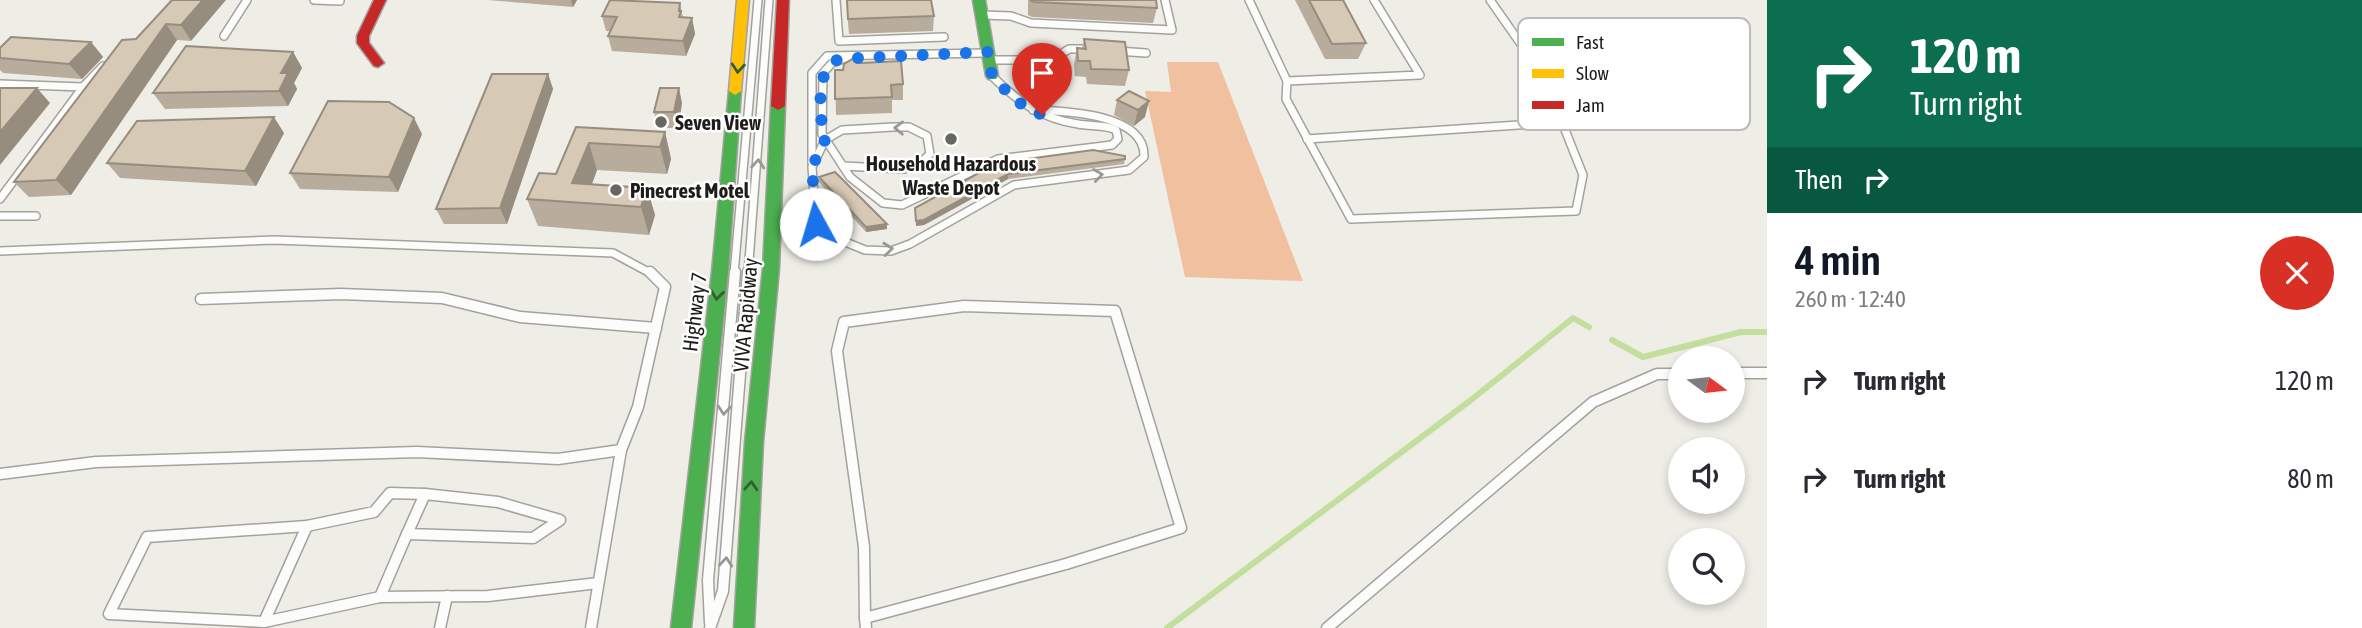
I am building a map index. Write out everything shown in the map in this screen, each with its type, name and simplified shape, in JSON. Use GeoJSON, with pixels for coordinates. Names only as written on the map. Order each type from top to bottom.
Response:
{"type":"FeatureCollection","features":[{"type":"Feature","properties":{"kind":"main road"},"geometry":{"type":"LineString","coordinates":[[377,63],[363,43],[363,36],[380,0]]}},
{"type":"Feature","properties":{"kind":"main road","name":"Highway 7"},"geometry":{"type":"LineString","coordinates":[[681,628],[720,272],[743,0]]}},
{"type":"Feature","properties":{"kind":"main road"},"geometry":{"type":"LineString","coordinates":[[744,628],[754,442],[772,254],[783,0]]}},
{"type":"Feature","properties":{"kind":"main road"},"geometry":{"type":"LineString","coordinates":[[981,7],[992,76]]}},
{"type":"Feature","properties":{"kind":"lane"},"geometry":{"type":"LineString","coordinates":[[223,36],[247,0]]}},
{"type":"Feature","properties":{"kind":"lane"},"geometry":{"type":"LineString","coordinates":[[314,0],[340,1]]}},
{"type":"Feature","properties":{"kind":"lane","name":"VIVA Rapidway"},"geometry":{"type":"LineString","coordinates":[[758,0],[708,580],[710,628],[723,591],[736,407],[748,300],[769,0]]}},
{"type":"Feature","properties":{"kind":"lane"},"geometry":{"type":"LineString","coordinates":[[836,0],[839,41],[944,37]]}},
{"type":"Feature","properties":{"kind":"lane"},"geometry":{"type":"LineString","coordinates":[[981,7],[1031,23],[1172,30],[1165,0]]}},
{"type":"Feature","properties":{"kind":"lane"},"geometry":{"type":"LineString","coordinates":[[1250,0],[1287,81],[1286,99],[1350,219],[1576,211],[1583,175],[1565,130]]}},
{"type":"Feature","properties":{"kind":"lane"},"geometry":{"type":"LineString","coordinates":[[1287,81],[1420,75],[1374,0]]}},
{"type":"Feature","properties":{"kind":"lane"},"geometry":{"type":"LineString","coordinates":[[1490,0],[1518,40]]}},
{"type":"Feature","properties":{"kind":"lane"},"geometry":{"type":"LineString","coordinates":[[1034,110],[1097,115],[1126,129],[1139,141],[1144,158],[1138,166],[1129,170],[1014,185],[911,244],[891,251],[865,250],[838,239],[816,224],[812,167],[812,72],[827,56],[989,56],[1052,60],[1069,49],[1079,48],[1146,52]]}},
{"type":"Feature","properties":{"kind":"lane"},"geometry":{"type":"LineString","coordinates":[[0,199],[83,88],[111,57]]}},
{"type":"Feature","properties":{"kind":"lane"},"geometry":{"type":"LineString","coordinates":[[848,57],[832,63],[823,73],[822,134],[850,177],[883,204],[892,206],[902,205],[998,159],[1112,145],[1118,139],[1116,130],[1105,125],[1054,119],[1034,110],[1016,101],[992,76]]}},
{"type":"Feature","properties":{"kind":"lane"},"geometry":{"type":"LineString","coordinates":[[0,84],[83,88]]}},
{"type":"Feature","properties":{"kind":"lane"},"geometry":{"type":"LineString","coordinates":[[1307,139],[1518,125]]}},
{"type":"Feature","properties":{"kind":"lane"},"geometry":{"type":"LineString","coordinates":[[812,167],[825,140],[842,130],[909,127],[922,131],[930,143],[930,154],[926,160],[913,167],[904,169],[843,166]]}},
{"type":"Feature","properties":{"kind":"lane"},"geometry":{"type":"LineString","coordinates":[[0,216],[36,216]]}},
{"type":"Feature","properties":{"kind":"lane"},"geometry":{"type":"LineString","coordinates":[[0,251],[275,240],[613,253],[648,270],[665,288],[638,407],[621,450],[591,628]]}},
{"type":"Feature","properties":{"kind":"lane"},"geometry":{"type":"LineString","coordinates":[[201,299],[341,294],[442,298],[520,317],[656,328]]}},
{"type":"Feature","properties":{"kind":"lane"},"geometry":{"type":"LineString","coordinates":[[964,306],[1115,311],[1181,528],[865,623],[864,547],[837,351],[844,322],[964,306]]}},
{"type":"Feature","properties":{"kind":"lane"},"geometry":{"type":"LineString","coordinates":[[1745,373],[1767,373]]}},
{"type":"Feature","properties":{"kind":"lane"},"geometry":{"type":"LineString","coordinates":[[1326,628],[1593,402],[1657,374],[1668,374]]}},
{"type":"Feature","properties":{"kind":"lane"},"geometry":{"type":"LineString","coordinates":[[0,474],[96,462],[417,452],[558,459],[621,450]]}},
{"type":"Feature","properties":{"kind":"lane"},"geometry":{"type":"LineString","coordinates":[[407,534],[533,538],[560,520],[535,509],[425,493],[390,493],[374,512],[307,526],[147,537],[109,614],[264,622],[380,597],[488,596],[598,583]]}},
{"type":"Feature","properties":{"kind":"lane"},"geometry":{"type":"LineString","coordinates":[[380,597],[425,493]]}},
{"type":"Feature","properties":{"kind":"lane"},"geometry":{"type":"LineString","coordinates":[[264,622],[307,526]]}},
{"type":"Feature","properties":{"kind":"lane"},"geometry":{"type":"LineString","coordinates":[[440,628],[446,596]]}},
{"type":"Feature","properties":{"kind":"shaded area"},"geometry":{"type":"Polygon","coordinates":[[[1167,62],[1218,62],[1303,281],[1185,277],[1145,91],[1171,92],[1167,62]]]}},
{"type":"Feature","properties":{"kind":"building"},"geometry":{"type":"Polygon","coordinates":[[[172,0],[203,0],[181,25],[166,24],[56,180],[14,182],[122,40],[136,39],[172,0]]]}},
{"type":"Feature","properties":{"kind":"building"},"geometry":{"type":"Polygon","coordinates":[[[610,0],[680,3],[679,17],[692,18],[683,41],[608,36],[617,17],[602,16],[610,0]]]}},
{"type":"Feature","properties":{"kind":"building"},"geometry":{"type":"Polygon","coordinates":[[[847,0],[931,0],[934,16],[848,19],[847,0]]]}},
{"type":"Feature","properties":{"kind":"building"},"geometry":{"type":"Polygon","coordinates":[[[1030,0],[1156,0],[1157,8],[1034,2],[1030,0]]]}},
{"type":"Feature","properties":{"kind":"building"},"geometry":{"type":"Polygon","coordinates":[[[1309,0],[1343,0],[1366,43],[1332,44],[1309,0]]]}},
{"type":"Feature","properties":{"kind":"building"},"geometry":{"type":"Polygon","coordinates":[[[11,37],[91,42],[69,64],[0,58],[0,48],[11,37]]]}},
{"type":"Feature","properties":{"kind":"building"},"geometry":{"type":"Polygon","coordinates":[[[1084,39],[1125,42],[1129,70],[1091,69],[1090,61],[1078,61],[1077,48],[1086,49],[1084,39]]]}},
{"type":"Feature","properties":{"kind":"building"},"geometry":{"type":"Polygon","coordinates":[[[186,46],[293,52],[281,73],[288,73],[279,91],[153,93],[186,46]]]}},
{"type":"Feature","properties":{"kind":"building"},"geometry":{"type":"Polygon","coordinates":[[[854,58],[861,63],[901,61],[903,84],[891,85],[892,97],[835,99],[835,70],[843,70],[844,64],[854,58]]]}},
{"type":"Feature","properties":{"kind":"building"},"geometry":{"type":"Polygon","coordinates":[[[492,74],[548,74],[500,208],[436,209],[492,74]]]}},
{"type":"Feature","properties":{"kind":"building"},"geometry":{"type":"Polygon","coordinates":[[[0,88],[37,88],[0,132],[0,88]]]}},
{"type":"Feature","properties":{"kind":"building"},"geometry":{"type":"Polygon","coordinates":[[[660,88],[679,88],[674,112],[654,112],[660,88]]]}},
{"type":"Feature","properties":{"kind":"building"},"geometry":{"type":"Polygon","coordinates":[[[1129,91],[1149,101],[1138,110],[1117,100],[1129,91]]]}},
{"type":"Feature","properties":{"kind":"building"},"geometry":{"type":"Polygon","coordinates":[[[328,101],[389,102],[414,118],[389,177],[290,173],[328,101]]]}},
{"type":"Feature","properties":{"kind":"building"},"geometry":{"type":"Polygon","coordinates":[[[274,117],[245,171],[107,163],[137,121],[274,117]]]}},
{"type":"Feature","properties":{"kind":"building"},"geometry":{"type":"Polygon","coordinates":[[[576,127],[665,132],[660,147],[589,143],[572,183],[647,188],[641,207],[527,199],[539,173],[556,174],[576,127]]]}},
{"type":"Feature","properties":{"kind":"building"},"geometry":{"type":"Polygon","coordinates":[[[1093,150],[1125,156],[1125,159],[1008,174],[924,220],[916,221],[915,208],[997,163],[1093,150]]]}},
{"type":"Feature","properties":{"kind":"building"},"geometry":{"type":"Polygon","coordinates":[[[835,172],[887,224],[866,227],[819,177],[835,172]]]}},
{"type":"Feature","properties":{"kind":"waterway"},"geometry":{"type":"LineString","coordinates":[[1167,628],[1471,400],[1573,318],[1589,327]]}},
{"type":"Feature","properties":{"kind":"waterway"},"geometry":{"type":"LineString","coordinates":[[1612,340],[1643,357],[1741,332],[1767,332]]}},
{"type":"Feature","properties":{"kind":"traffic: fast"},"geometry":{"type":"LineString","coordinates":[[979,0],[992,76]]}},
{"type":"Feature","properties":{"kind":"traffic: fast"},"geometry":{"type":"LineString","coordinates":[[681,628],[720,272],[735,91]]}},
{"type":"Feature","properties":{"kind":"traffic: fast"},"geometry":{"type":"LineString","coordinates":[[744,628],[754,442],[771,268],[778,106]]}},
{"type":"Feature","properties":{"kind":"traffic: slow"},"geometry":{"type":"LineString","coordinates":[[735,91],[743,0]]}},
{"type":"Feature","properties":{"kind":"traffic: jam"},"geometry":{"type":"LineString","coordinates":[[378,63],[363,43],[363,36],[380,0]]}},
{"type":"Feature","properties":{"kind":"traffic: jam"},"geometry":{"type":"LineString","coordinates":[[778,106],[783,0]]}},
{"type":"Feature","properties":{"kind":"place","name":"Seven View"},"geometry":{"type":"Point","coordinates":[661,122]}},
{"type":"Feature","properties":{"kind":"place","name":"Household Hazardous Waste Depot"},"geometry":{"type":"Point","coordinates":[951,139]}},
{"type":"Feature","properties":{"kind":"place","name":"Pinecrest Motel"},"geometry":{"type":"Point","coordinates":[616,190]}},
{"type":"Feature","properties":{"kind":"route"},"geometry":{"type":"LineString","coordinates":[[816,224],[812,167],[825,140],[822,134],[822,79],[826,67],[839,59],[988,52],[992,76],[1016,101],[1042,115]]}}]}
